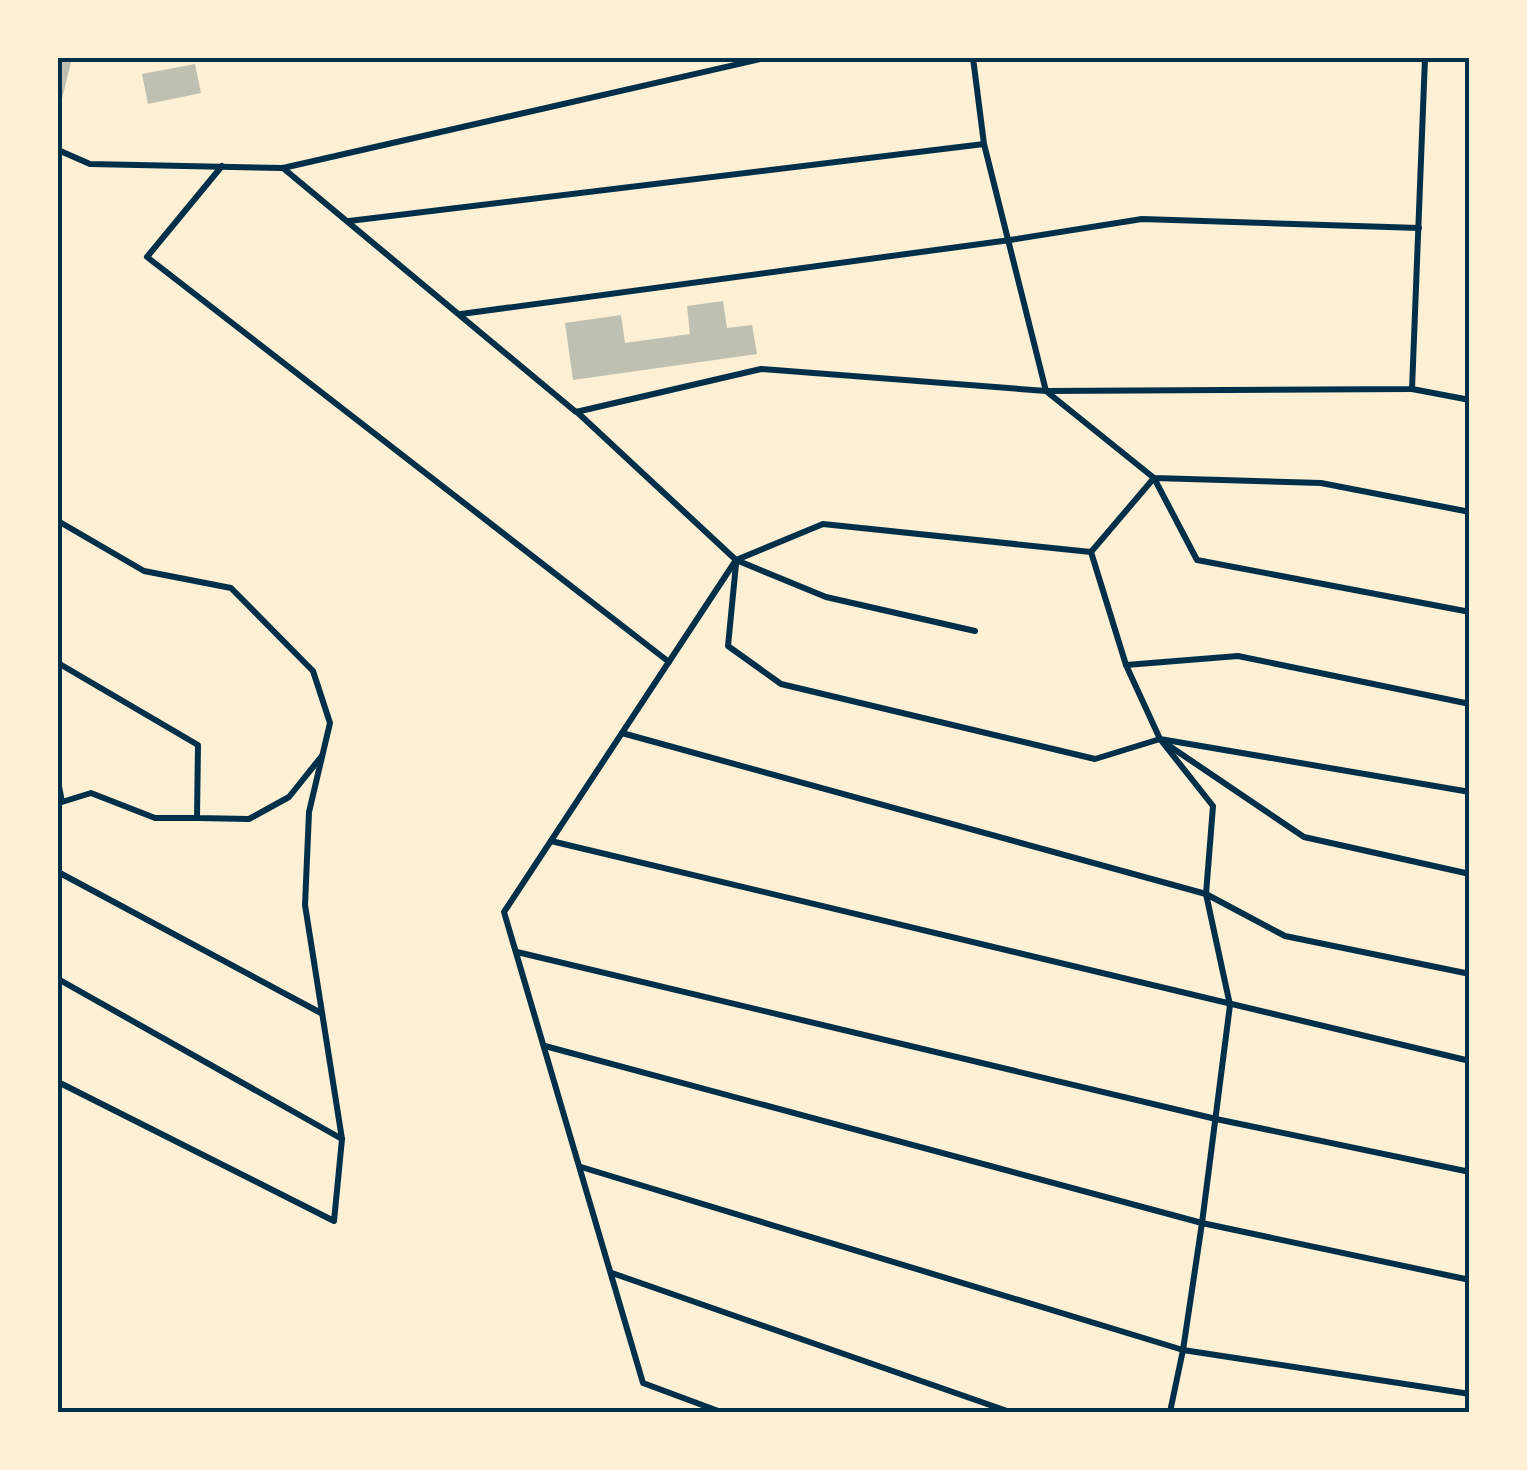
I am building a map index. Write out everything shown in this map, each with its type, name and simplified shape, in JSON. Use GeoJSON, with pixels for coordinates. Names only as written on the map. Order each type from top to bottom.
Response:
{"type":"FeatureCollection","features":[{"type":"Feature","properties":{"kind":"lane"},"geometry":{"type":"LineString","coordinates":[[58,150],[90,164],[283,168],[765,58]]}},
{"type":"Feature","properties":{"kind":"lane"},"geometry":{"type":"LineString","coordinates":[[974,58],[984,144],[1046,391],[1154,478],[1197,560],[1470,612]]}},
{"type":"Feature","properties":{"kind":"lane"},"geometry":{"type":"LineString","coordinates":[[1412,389],[1425,58]]}},
{"type":"Feature","properties":{"kind":"lane"},"geometry":{"type":"LineString","coordinates":[[348,221],[984,144]]}},
{"type":"Feature","properties":{"kind":"lane"},"geometry":{"type":"LineString","coordinates":[[222,166],[147,256],[669,662]]}},
{"type":"Feature","properties":{"kind":"lane"},"geometry":{"type":"LineString","coordinates":[[283,168],[576,412],[736,560],[826,597],[975,631]]}},
{"type":"Feature","properties":{"kind":"lane"},"geometry":{"type":"LineString","coordinates":[[460,314],[1142,219],[1419,228]]}},
{"type":"Feature","properties":{"kind":"lane"},"geometry":{"type":"LineString","coordinates":[[576,412],[761,369],[1046,391],[1412,389],[1470,400]]}},
{"type":"Feature","properties":{"kind":"lane"},"geometry":{"type":"LineString","coordinates":[[1154,478],[1321,483],[1470,512]]}},
{"type":"Feature","properties":{"kind":"lane"},"geometry":{"type":"LineString","coordinates":[[1091,552],[1154,478]]}},
{"type":"Feature","properties":{"kind":"lane"},"geometry":{"type":"LineString","coordinates":[[58,520],[144,572],[231,588],[313,671],[330,723],[309,812],[305,905],[342,1139],[334,1221],[58,1082]]}},
{"type":"Feature","properties":{"kind":"lane"},"geometry":{"type":"LineString","coordinates":[[721,1412],[643,1383],[504,912],[736,560],[823,524],[1091,552]]}},
{"type":"Feature","properties":{"kind":"lane"},"geometry":{"type":"LineString","coordinates":[[1091,552],[1126,665],[1160,739],[1213,806],[1206,894],[1230,1004],[1184,1350],[1170,1412]]}},
{"type":"Feature","properties":{"kind":"lane"},"geometry":{"type":"LineString","coordinates":[[736,560],[728,646],[782,684],[1095,759],[1160,739],[1470,792]]}},
{"type":"Feature","properties":{"kind":"lane"},"geometry":{"type":"LineString","coordinates":[[1126,665],[1238,656],[1470,704]]}},
{"type":"Feature","properties":{"kind":"lane"},"geometry":{"type":"LineString","coordinates":[[58,663],[198,745],[197,818]]}},
{"type":"Feature","properties":{"kind":"lane"},"geometry":{"type":"LineString","coordinates":[[622,733],[1206,894],[1285,936],[1470,974]]}},
{"type":"Feature","properties":{"kind":"lane"},"geometry":{"type":"LineString","coordinates":[[1160,739],[1304,838],[1470,874]]}},
{"type":"Feature","properties":{"kind":"lane"},"geometry":{"type":"LineString","coordinates":[[58,782],[60,804],[92,794],[156,818],[249,819],[288,797],[322,755]]}},
{"type":"Feature","properties":{"kind":"lane"},"geometry":{"type":"LineString","coordinates":[[551,841],[1470,1062]]}},
{"type":"Feature","properties":{"kind":"lane"},"geometry":{"type":"LineString","coordinates":[[58,872],[322,1014]]}},
{"type":"Feature","properties":{"kind":"lane"},"geometry":{"type":"LineString","coordinates":[[516,952],[1216,1119],[1470,1172]]}},
{"type":"Feature","properties":{"kind":"lane"},"geometry":{"type":"LineString","coordinates":[[58,979],[342,1139]]}},
{"type":"Feature","properties":{"kind":"lane"},"geometry":{"type":"LineString","coordinates":[[544,1046],[1202,1223],[1470,1280]]}},
{"type":"Feature","properties":{"kind":"lane"},"geometry":{"type":"LineString","coordinates":[[580,1167],[1184,1350],[1470,1394]]}},
{"type":"Feature","properties":{"kind":"lane"},"geometry":{"type":"LineString","coordinates":[[610,1273],[1010,1412]]}},
{"type":"Feature","properties":{"kind":"building"},"geometry":{"type":"Polygon","coordinates":[[[58,58],[72,58],[59,111],[58,110],[58,58]]]}},
{"type":"Feature","properties":{"kind":"building"},"geometry":{"type":"Polygon","coordinates":[[[195,64],[201,93],[148,104],[142,74],[195,64]]]}},
{"type":"Feature","properties":{"kind":"building"},"geometry":{"type":"Polygon","coordinates":[[[723,301],[727,328],[752,325],[757,354],[573,380],[565,323],[621,315],[625,343],[690,334],[687,306],[723,301]]]}}]}
